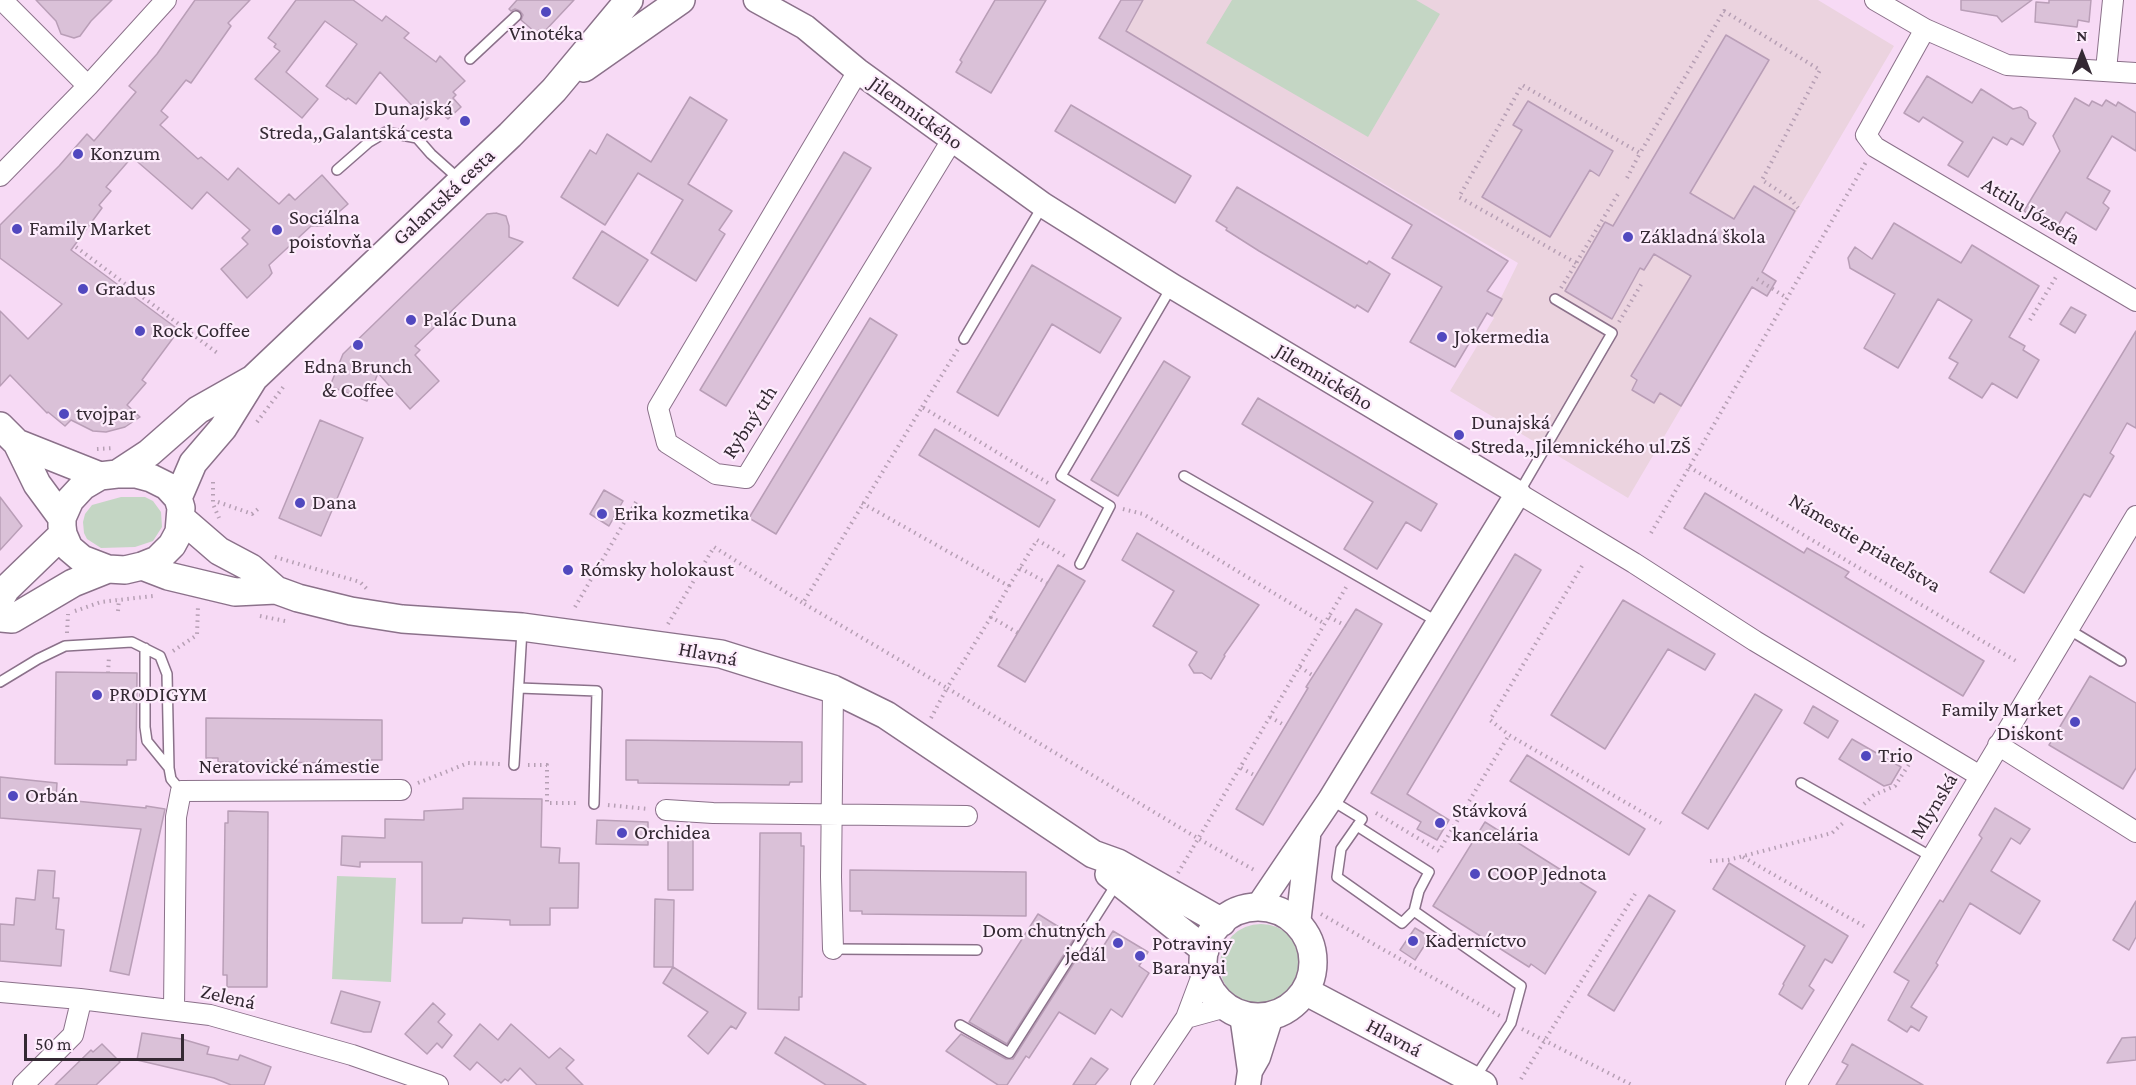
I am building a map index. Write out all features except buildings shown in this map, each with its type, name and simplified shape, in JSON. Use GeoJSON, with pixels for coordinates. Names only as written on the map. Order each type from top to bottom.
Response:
{"type":"FeatureCollection","features":[{"type":"Feature","properties":{"kind":"main road","name":"Galantská cesta"},"geometry":{"type":"LineString","coordinates":[[254,378],[510,135],[554,90],[628,0]]}},
{"type":"Feature","properties":{"kind":"main road","name":"Galantská cesta"},"geometry":{"type":"LineString","coordinates":[[554,90],[681,0]]}},
{"type":"Feature","properties":{"kind":"main road"},"geometry":{"type":"LineString","coordinates":[[0,598],[62,526],[70,500],[83,486],[111,466],[149,453],[198,410],[254,378]]}},
{"type":"Feature","properties":{"kind":"main road"},"geometry":{"type":"LineString","coordinates":[[9,435],[62,526],[69,548],[82,559],[108,569],[125,570],[157,560],[172,546],[179,532],[180,509],[193,462],[224,428],[254,378]]}},
{"type":"Feature","properties":{"kind":"main road"},"geometry":{"type":"LineString","coordinates":[[9,435],[151,478],[166,486],[180,509],[219,551],[251,568],[276,590]]}},
{"type":"Feature","properties":{"kind":"main road"},"geometry":{"type":"LineString","coordinates":[[142,566],[168,576],[235,592],[276,590]]}},
{"type":"Feature","properties":{"kind":"main road"},"geometry":{"type":"LineString","coordinates":[[0,618],[12,619],[73,583],[108,569]]}},
{"type":"Feature","properties":{"kind":"main road","name":"Hlavná"},"geometry":{"type":"LineString","coordinates":[[276,590],[351,611],[402,619],[522,627],[721,654],[833,689],[886,715],[1093,854],[1118,863],[1222,922]]}},
{"type":"Feature","properties":{"kind":"main road","name":"Hlavná"},"geometry":{"type":"LineString","coordinates":[[1093,854],[1108,874],[1204,960]]}},
{"type":"Feature","properties":{"kind":"main road"},"geometry":{"type":"LineString","coordinates":[[1257,908],[1308,918],[1308,939],[1313,957],[1312,975],[1305,991],[1290,1007],[1271,1016],[1256,1017],[1234,1011],[1211,991],[1204,960],[1210,937],[1222,922],[1235,913],[1257,908]]}},
{"type":"Feature","properties":{"kind":"main road","name":"Hlavná"},"geometry":{"type":"LineString","coordinates":[[1305,991],[1478,1082]]}},
{"type":"Feature","properties":{"kind":"street"},"geometry":{"type":"LineString","coordinates":[[2,0],[88,86]]}},
{"type":"Feature","properties":{"kind":"street"},"geometry":{"type":"LineString","coordinates":[[0,176],[88,86],[166,0]]}},
{"type":"Feature","properties":{"kind":"street","name":"Jilemnického"},"geometry":{"type":"LineString","coordinates":[[756,0],[805,27],[858,72],[1043,205],[1172,286],[1518,494]]}},
{"type":"Feature","properties":{"kind":"street","name":"Jilemnického"},"geometry":{"type":"LineString","coordinates":[[784,0],[805,27]]}},
{"type":"Feature","properties":{"kind":"street"},"geometry":{"type":"LineString","coordinates":[[1875,0],[1925,29],[2007,65],[2136,73]]}},
{"type":"Feature","properties":{"kind":"street"},"geometry":{"type":"LineString","coordinates":[[2106,70],[2113,0]]}},
{"type":"Feature","properties":{"kind":"street"},"geometry":{"type":"LineString","coordinates":[[1875,147],[1866,135],[1925,29]]}},
{"type":"Feature","properties":{"kind":"street","name":"Rybný trh"},"geometry":{"type":"LineString","coordinates":[[858,72],[658,408],[667,443],[716,474],[746,478],[952,140]]}},
{"type":"Feature","properties":{"kind":"street","name":"Attilu Józsefa"},"geometry":{"type":"LineString","coordinates":[[1875,147],[2136,301]]}},
{"type":"Feature","properties":{"kind":"street"},"geometry":{"type":"LineString","coordinates":[[1257,908],[1330,800],[1518,494]]}},
{"type":"Feature","properties":{"kind":"street","name":"Mlynská"},"geometry":{"type":"LineString","coordinates":[[1518,494],[1980,776],[1796,1085]]}},
{"type":"Feature","properties":{"kind":"street"},"geometry":{"type":"LineString","coordinates":[[1980,776],[2136,516]]}},
{"type":"Feature","properties":{"kind":"street"},"geometry":{"type":"LineString","coordinates":[[832,949],[833,689]]}},
{"type":"Feature","properties":{"kind":"street"},"geometry":{"type":"LineString","coordinates":[[1998,745],[2136,832]]}},
{"type":"Feature","properties":{"kind":"street","name":"Neratovické námestie"},"geometry":{"type":"LineString","coordinates":[[174,1010],[176,817],[181,791],[401,790]]}},
{"type":"Feature","properties":{"kind":"street"},"geometry":{"type":"LineString","coordinates":[[666,810],[712,813],[967,816]]}},
{"type":"Feature","properties":{"kind":"street"},"geometry":{"type":"LineString","coordinates":[[1308,834],[1308,918]]}},
{"type":"Feature","properties":{"kind":"street"},"geometry":{"type":"LineString","coordinates":[[1142,1085],[1186,1018],[1204,960]]}},
{"type":"Feature","properties":{"kind":"street","name":"Zelená"},"geometry":{"type":"LineString","coordinates":[[0,992],[210,1015],[323,1046],[438,1085]]}},
{"type":"Feature","properties":{"kind":"street"},"geometry":{"type":"LineString","coordinates":[[23,1085],[73,1035],[80,999]]}},
{"type":"Feature","properties":{"kind":"street"},"geometry":{"type":"LineString","coordinates":[[1186,1018],[1234,1011],[1249,1078]]}},
{"type":"Feature","properties":{"kind":"street"},"geometry":{"type":"LineString","coordinates":[[1249,1078],[1271,1016]]}},
{"type":"Feature","properties":{"kind":"lane"},"geometry":{"type":"LineString","coordinates":[[470,59],[516,16]]}},
{"type":"Feature","properties":{"kind":"lane"},"geometry":{"type":"LineString","coordinates":[[337,170],[369,142],[387,132],[417,138],[461,181]]}},
{"type":"Feature","properties":{"kind":"lane"},"geometry":{"type":"LineString","coordinates":[[964,339],[1043,205]]}},
{"type":"Feature","properties":{"kind":"lane"},"geometry":{"type":"LineString","coordinates":[[1080,564],[1110,506],[1061,476],[1172,286]]}},
{"type":"Feature","properties":{"kind":"lane"},"geometry":{"type":"LineString","coordinates":[[1518,494],[1612,333],[1555,299]]}},
{"type":"Feature","properties":{"kind":"lane"},"geometry":{"type":"LineString","coordinates":[[1184,476],[1440,623]]}},
{"type":"Feature","properties":{"kind":"lane"},"geometry":{"type":"LineString","coordinates":[[514,765],[522,627]]}},
{"type":"Feature","properties":{"kind":"lane"},"geometry":{"type":"LineString","coordinates":[[2068,629],[2121,661]]}},
{"type":"Feature","properties":{"kind":"lane"},"geometry":{"type":"LineString","coordinates":[[0,682],[65,646],[132,642],[160,656],[167,674],[169,768],[171,779],[181,791]]}},
{"type":"Feature","properties":{"kind":"lane"},"geometry":{"type":"LineString","coordinates":[[145,648],[147,741],[169,768]]}},
{"type":"Feature","properties":{"kind":"lane"},"geometry":{"type":"LineString","coordinates":[[519,688],[597,691],[594,804]]}},
{"type":"Feature","properties":{"kind":"lane"},"geometry":{"type":"LineString","coordinates":[[1802,783],[1932,857]]}},
{"type":"Feature","properties":{"kind":"lane"},"geometry":{"type":"LineString","coordinates":[[1330,800],[1362,819],[1357,826],[1341,849],[1337,877],[1402,923],[1414,910],[1419,891],[1429,872],[1357,826]]}},
{"type":"Feature","properties":{"kind":"lane"},"geometry":{"type":"LineString","coordinates":[[960,1025],[1009,1053],[1118,881]]}},
{"type":"Feature","properties":{"kind":"lane"},"geometry":{"type":"LineString","coordinates":[[1414,910],[1521,986],[1511,1023],[1478,1082]]}},
{"type":"Feature","properties":{"kind":"lane"},"geometry":{"type":"LineString","coordinates":[[832,949],[977,950]]}},
{"type":"Feature","properties":{"kind":"path"},"geometry":{"type":"LineString","coordinates":[[1627,178],[1724,11],[1820,70],[1762,180],[1790,198],[1798,207]]}},
{"type":"Feature","properties":{"kind":"path"},"geometry":{"type":"LineString","coordinates":[[1576,263],[1459,197],[1522,85],[1640,153]]}},
{"type":"Feature","properties":{"kind":"path"},"geometry":{"type":"LineString","coordinates":[[1651,533],[1875,147]]}},
{"type":"Feature","properties":{"kind":"path"},"geometry":{"type":"LineString","coordinates":[[1555,299],[1618,194]]}},
{"type":"Feature","properties":{"kind":"path"},"geometry":{"type":"LineString","coordinates":[[76,247],[220,355]]}},
{"type":"Feature","properties":{"kind":"path"},"geometry":{"type":"LineString","coordinates":[[2031,320],[2060,271]]}},
{"type":"Feature","properties":{"kind":"path"},"geometry":{"type":"LineString","coordinates":[[1757,279],[1787,298]]}},
{"type":"Feature","properties":{"kind":"path"},"geometry":{"type":"LineString","coordinates":[[1612,333],[1642,283]]}},
{"type":"Feature","properties":{"kind":"path"},"geometry":{"type":"LineString","coordinates":[[803,603],[964,339]]}},
{"type":"Feature","properties":{"kind":"path"},"geometry":{"type":"LineString","coordinates":[[256,422],[284,386]]}},
{"type":"Feature","properties":{"kind":"path"},"geometry":{"type":"LineString","coordinates":[[922,407],[1055,488],[1061,476]]}},
{"type":"Feature","properties":{"kind":"path"},"geometry":{"type":"LineString","coordinates":[[94,449],[111,466]]}},
{"type":"Feature","properties":{"kind":"path","name":"Námestie priateľstva"},"geometry":{"type":"LineString","coordinates":[[1689,467],[2016,660]]}},
{"type":"Feature","properties":{"kind":"path"},"geometry":{"type":"LineString","coordinates":[[214,478],[213,504],[223,526]]}},
{"type":"Feature","properties":{"kind":"path"},"geometry":{"type":"LineString","coordinates":[[218,502],[252,514],[258,509]]}},
{"type":"Feature","properties":{"kind":"path"},"geometry":{"type":"LineString","coordinates":[[575,607],[636,502]]}},
{"type":"Feature","properties":{"kind":"path"},"geometry":{"type":"LineString","coordinates":[[862,503],[1009,586]]}},
{"type":"Feature","properties":{"kind":"path"},"geometry":{"type":"LineString","coordinates":[[1110,506],[1143,514],[1325,624]]}},
{"type":"Feature","properties":{"kind":"path"},"geometry":{"type":"LineString","coordinates":[[931,718],[1037,540],[1080,564]]}},
{"type":"Feature","properties":{"kind":"path"},"geometry":{"type":"LineString","coordinates":[[667,625],[714,547],[803,603],[1265,876]]}},
{"type":"Feature","properties":{"kind":"path"},"geometry":{"type":"LineString","coordinates":[[274,556],[360,582],[402,619]]}},
{"type":"Feature","properties":{"kind":"path"},"geometry":{"type":"LineString","coordinates":[[1582,567],[1490,720],[1509,735],[1661,823]]}},
{"type":"Feature","properties":{"kind":"path"},"geometry":{"type":"LineString","coordinates":[[1020,568],[1047,583]]}},
{"type":"Feature","properties":{"kind":"path"},"geometry":{"type":"LineString","coordinates":[[1173,881],[1354,574]]}},
{"type":"Feature","properties":{"kind":"path"},"geometry":{"type":"LineString","coordinates":[[68,614],[101,602],[161,596]]}},
{"type":"Feature","properties":{"kind":"path"},"geometry":{"type":"LineString","coordinates":[[118,611],[119,599]]}},
{"type":"Feature","properties":{"kind":"path"},"geometry":{"type":"LineString","coordinates":[[160,656],[178,650],[197,634],[198,601]]}},
{"type":"Feature","properties":{"kind":"path"},"geometry":{"type":"LineString","coordinates":[[991,617],[1018,633]]}},
{"type":"Feature","properties":{"kind":"path"},"geometry":{"type":"LineString","coordinates":[[1329,617],[1346,626]]}},
{"type":"Feature","properties":{"kind":"path"},"geometry":{"type":"LineString","coordinates":[[108,673],[109,652]]}},
{"type":"Feature","properties":{"kind":"path"},"geometry":{"type":"LineString","coordinates":[[1300,667],[1315,676]]}},
{"type":"Feature","properties":{"kind":"path"},"geometry":{"type":"LineString","coordinates":[[1270,717],[1286,726]]}},
{"type":"Feature","properties":{"kind":"path"},"geometry":{"type":"LineString","coordinates":[[1373,812],[1439,851],[1509,735]]}},
{"type":"Feature","properties":{"kind":"path"},"geometry":{"type":"LineString","coordinates":[[1874,795],[1895,786],[1918,750]]}},
{"type":"Feature","properties":{"kind":"path"},"geometry":{"type":"LineString","coordinates":[[401,790],[468,763],[547,765],[547,803],[666,810]]}},
{"type":"Feature","properties":{"kind":"path"},"geometry":{"type":"LineString","coordinates":[[1241,768],[1256,776]]}},
{"type":"Feature","properties":{"kind":"path"},"geometry":{"type":"LineString","coordinates":[[1710,861],[1742,857],[1832,833]]}},
{"type":"Feature","properties":{"kind":"path"},"geometry":{"type":"LineString","coordinates":[[1742,857],[1873,932]]}},
{"type":"Feature","properties":{"kind":"path"},"geometry":{"type":"LineString","coordinates":[[1521,1079],[1635,894]]}},
{"type":"Feature","properties":{"kind":"path"},"geometry":{"type":"LineString","coordinates":[[1308,918],[1544,1042],[1632,1085]]}},
{"type":"Feature","properties":{"kind":"shaded area","name":"Základná škola"},"geometry":{"type":"Polygon","coordinates":[[[1135,0],[1818,0],[1894,46],[1628,498],[1450,391],[1494,318],[1492,316],[1518,263],[1125,31],[1141,4],[1135,0]]]}},
{"type":"Feature","properties":{"kind":"green space"},"geometry":{"type":"Polygon","coordinates":[[[1232,0],[1416,0],[1440,14],[1368,137],[1206,43],[1232,0]]]}},
{"type":"Feature","properties":{"kind":"green space"},"geometry":{"type":"Polygon","coordinates":[[[121,497],[145,497],[153,501],[161,512],[162,527],[153,541],[135,547],[101,548],[87,539],[84,533],[85,514],[92,505],[121,497]]]}},
{"type":"Feature","properties":{"kind":"green space"},"geometry":{"type":"Polygon","coordinates":[[[337,876],[396,878],[391,982],[332,979],[337,876]]]}},
{"type":"Feature","properties":{"kind":"green space"},"geometry":{"type":"Polygon","coordinates":[[[1261,924],[1277,928],[1290,936],[1298,949],[1302,965],[1298,981],[1290,994],[1277,1002],[1261,1006],[1245,1002],[1232,994],[1224,981],[1220,965],[1224,949],[1232,936],[1245,928],[1261,924]]]}},
{"type":"Feature","properties":{"kind":"place","name":"Vinotéka"},"geometry":{"type":"Point","coordinates":[546,12]}},
{"type":"Feature","properties":{"kind":"place","name":"Dunajská Streda,,Galantská cesta"},"geometry":{"type":"Point","coordinates":[465,121]}},
{"type":"Feature","properties":{"kind":"place","name":"Konzum"},"geometry":{"type":"Point","coordinates":[78,154]}},
{"type":"Feature","properties":{"kind":"place","name":"Family Market"},"geometry":{"type":"Point","coordinates":[17,229]}},
{"type":"Feature","properties":{"kind":"place","name":"Sociálna poisťovňa"},"geometry":{"type":"Point","coordinates":[277,230]}},
{"type":"Feature","properties":{"kind":"place","name":"Základná škola"},"geometry":{"type":"Point","coordinates":[1628,237]}},
{"type":"Feature","properties":{"kind":"place","name":"Gradus"},"geometry":{"type":"Point","coordinates":[83,289]}},
{"type":"Feature","properties":{"kind":"place","name":"Palác Duna"},"geometry":{"type":"Point","coordinates":[411,320]}},
{"type":"Feature","properties":{"kind":"place","name":"Rock Coffee"},"geometry":{"type":"Point","coordinates":[140,331]}},
{"type":"Feature","properties":{"kind":"place","name":"Jokermedia"},"geometry":{"type":"Point","coordinates":[1442,337]}},
{"type":"Feature","properties":{"kind":"place","name":"Edna Brunch & Coffee"},"geometry":{"type":"Point","coordinates":[358,345]}},
{"type":"Feature","properties":{"kind":"place","name":"tvojpar"},"geometry":{"type":"Point","coordinates":[64,414]}},
{"type":"Feature","properties":{"kind":"place","name":"Dunajská Streda,,Jilemnického ul.ZŠ"},"geometry":{"type":"Point","coordinates":[1459,435]}},
{"type":"Feature","properties":{"kind":"place","name":"Dana"},"geometry":{"type":"Point","coordinates":[300,503]}},
{"type":"Feature","properties":{"kind":"place","name":"Erika kozmetika"},"geometry":{"type":"Point","coordinates":[602,514]}},
{"type":"Feature","properties":{"kind":"place","name":"Rómsky holokaust"},"geometry":{"type":"Point","coordinates":[568,570]}},
{"type":"Feature","properties":{"kind":"place","name":"PRODIGYM"},"geometry":{"type":"Point","coordinates":[97,695]}},
{"type":"Feature","properties":{"kind":"place","name":"Family Market Diskont"},"geometry":{"type":"Point","coordinates":[2075,722]}},
{"type":"Feature","properties":{"kind":"place","name":"Trio"},"geometry":{"type":"Point","coordinates":[1866,756]}},
{"type":"Feature","properties":{"kind":"place","name":"Orbán"},"geometry":{"type":"Point","coordinates":[13,796]}},
{"type":"Feature","properties":{"kind":"place","name":"Stávková kancelária"},"geometry":{"type":"Point","coordinates":[1440,823]}},
{"type":"Feature","properties":{"kind":"place","name":"Orchidea"},"geometry":{"type":"Point","coordinates":[622,833]}},
{"type":"Feature","properties":{"kind":"place","name":"COOP Jednota"},"geometry":{"type":"Point","coordinates":[1475,874]}},
{"type":"Feature","properties":{"kind":"place","name":"Kaderníctvo"},"geometry":{"type":"Point","coordinates":[1413,941]}},
{"type":"Feature","properties":{"kind":"place","name":"Dom chutných jedál"},"geometry":{"type":"Point","coordinates":[1118,943]}},
{"type":"Feature","properties":{"kind":"place","name":"Potraviny Baranyai"},"geometry":{"type":"Point","coordinates":[1140,956]}}]}
